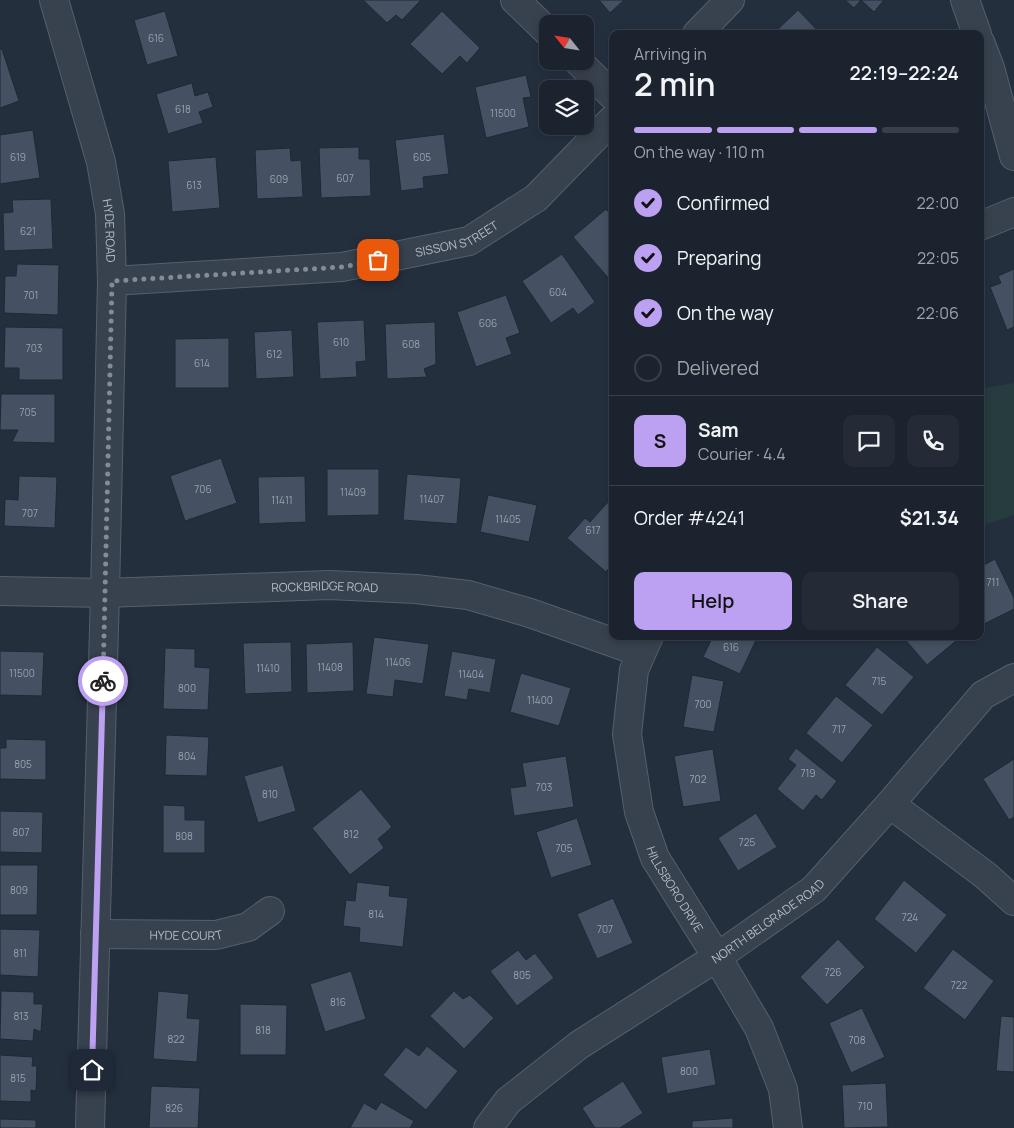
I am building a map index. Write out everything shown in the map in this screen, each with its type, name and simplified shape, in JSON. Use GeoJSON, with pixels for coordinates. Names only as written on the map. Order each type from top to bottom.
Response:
{"type":"FeatureCollection","features":[{"type":"Feature","properties":{"kind":"street","name":"HYDE ROAD"},"geometry":{"type":"LineString","coordinates":[[54,0],[101,162],[110,214],[112,281],[90,1128]]}},
{"type":"Feature","properties":{"kind":"street"},"geometry":{"type":"LineString","coordinates":[[515,0],[539,23]]}},
{"type":"Feature","properties":{"kind":"street"},"geometry":{"type":"LineString","coordinates":[[701,30],[730,0]]}},
{"type":"Feature","properties":{"kind":"street"},"geometry":{"type":"LineString","coordinates":[[965,0],[976,30]]}},
{"type":"Feature","properties":{"kind":"street"},"geometry":{"type":"LineString","coordinates":[[984,52],[1014,156]]}},
{"type":"Feature","properties":{"kind":"street"},"geometry":{"type":"LineString","coordinates":[[587,70],[609,92]]}},
{"type":"Feature","properties":{"kind":"street","name":"SISSON STREET"},"geometry":{"type":"LineString","coordinates":[[112,281],[342,267],[469,241],[536,198],[609,123]]}},
{"type":"Feature","properties":{"kind":"street"},"geometry":{"type":"LineString","coordinates":[[984,224],[1014,212]]}},
{"type":"Feature","properties":{"kind":"street","name":"ROCKBRIDGE ROAD"},"geometry":{"type":"LineString","coordinates":[[0,591],[105,593],[329,586],[416,589],[468,595],[609,634]]}},
{"type":"Feature","properties":{"kind":"street","name":"ROCKBRIDGE ROAD"},"geometry":{"type":"LineString","coordinates":[[631,640],[645,644]]}},
{"type":"Feature","properties":{"kind":"street","name":"HILLSBORO DRIVE"},"geometry":{"type":"LineString","coordinates":[[645,644],[634,670],[627,734],[639,812],[655,858],[759,1028],[783,1089],[788,1128]]}},
{"type":"Feature","properties":{"kind":"street","name":"NORTH BELGRADE ROAD"},"geometry":{"type":"LineString","coordinates":[[488,1128],[508,1101],[579,1045],[717,957],[814,889],[983,695],[1014,678]]}},
{"type":"Feature","properties":{"kind":"street"},"geometry":{"type":"LineString","coordinates":[[890,804],[985,875],[1014,901]]}},
{"type":"Feature","properties":{"kind":"street","name":"HYDE COURT"},"geometry":{"type":"LineString","coordinates":[[95,934],[216,935],[248,927],[270,912]]}},
{"type":"Feature","properties":{"kind":"green space"},"geometry":{"type":"Polygon","coordinates":[[[1014,383],[1014,515],[984,525],[984,388],[1014,383]]]}},
{"type":"Feature","properties":{"kind":"building"},"geometry":{"type":"Polygon","coordinates":[[[363,0],[421,0],[402,20],[396,15],[387,23],[363,0]]]}},
{"type":"Feature","properties":{"kind":"building"},"geometry":{"type":"Polygon","coordinates":[[[599,0],[624,0],[610,13],[599,0]]]}},
{"type":"Feature","properties":{"kind":"building"},"geometry":{"type":"Polygon","coordinates":[[[845,0],[861,0],[854,8],[845,0]]]}},
{"type":"Feature","properties":{"kind":"building"},"geometry":{"type":"Polygon","coordinates":[[[861,0],[884,0],[874,12],[861,0]]]}},
{"type":"Feature","properties":{"kind":"building"},"geometry":{"type":"Polygon","coordinates":[[[798,10],[817,30],[777,30],[798,10]]]}},
{"type":"Feature","properties":{"kind":"building"},"geometry":{"type":"Polygon","coordinates":[[[165,11],[178,56],[147,65],[134,20],[165,11]]]}},
{"type":"Feature","properties":{"kind":"building"},"geometry":{"type":"Polygon","coordinates":[[[442,11],[480,48],[467,63],[460,56],[442,74],[410,44],[442,11]]]}},
{"type":"Feature","properties":{"kind":"building"},"geometry":{"type":"Polygon","coordinates":[[[0,49],[2,49],[19,101],[0,108],[0,49]]]}},
{"type":"Feature","properties":{"kind":"building"},"geometry":{"type":"Polygon","coordinates":[[[526,75],[531,97],[523,98],[529,127],[486,138],[475,87],[526,75]]]}},
{"type":"Feature","properties":{"kind":"building"},"geometry":{"type":"Polygon","coordinates":[[[192,83],[195,96],[208,92],[213,107],[199,112],[203,123],[168,134],[156,94],[192,83]]]}},
{"type":"Feature","properties":{"kind":"building"},"geometry":{"type":"Polygon","coordinates":[[[33,130],[40,178],[0,184],[0,135],[33,130]]]}},
{"type":"Feature","properties":{"kind":"building"},"geometry":{"type":"Polygon","coordinates":[[[444,134],[449,174],[423,177],[424,188],[401,191],[395,140],[444,134]]]}},
{"type":"Feature","properties":{"kind":"building"},"geometry":{"type":"Polygon","coordinates":[[[359,147],[359,159],[370,159],[371,196],[321,198],[319,148],[359,147]]]}},
{"type":"Feature","properties":{"kind":"building"},"geometry":{"type":"Polygon","coordinates":[[[290,148],[291,161],[301,160],[303,197],[257,199],[255,150],[290,148]]]}},
{"type":"Feature","properties":{"kind":"building"},"geometry":{"type":"Polygon","coordinates":[[[216,157],[220,208],[172,212],[168,161],[216,157]]]}},
{"type":"Feature","properties":{"kind":"building"},"geometry":{"type":"Polygon","coordinates":[[[51,199],[53,249],[4,251],[3,213],[13,212],[12,200],[51,199]]]}},
{"type":"Feature","properties":{"kind":"building"},"geometry":{"type":"Polygon","coordinates":[[[606,209],[609,212],[609,279],[573,237],[606,209]]]}},
{"type":"Feature","properties":{"kind":"building"},"geometry":{"type":"Polygon","coordinates":[[[562,254],[595,302],[578,315],[573,308],[551,323],[522,281],[562,254]]]}},
{"type":"Feature","properties":{"kind":"building"},"geometry":{"type":"Polygon","coordinates":[[[17,264],[59,265],[58,315],[4,313],[5,276],[16,276],[17,264]]]}},
{"type":"Feature","properties":{"kind":"building"},"geometry":{"type":"Polygon","coordinates":[[[1014,269],[1014,327],[1007,330],[990,287],[1001,283],[998,276],[1014,269]]]}},
{"type":"Feature","properties":{"kind":"building"},"geometry":{"type":"Polygon","coordinates":[[[506,295],[520,333],[506,338],[512,354],[476,367],[457,312],[506,295]]]}},
{"type":"Feature","properties":{"kind":"building"},"geometry":{"type":"Polygon","coordinates":[[[364,320],[366,361],[356,362],[357,377],[320,379],[317,322],[364,320]]]}},
{"type":"Feature","properties":{"kind":"building"},"geometry":{"type":"Polygon","coordinates":[[[435,322],[436,364],[424,369],[427,377],[387,379],[385,324],[435,322]]]}},
{"type":"Feature","properties":{"kind":"building"},"geometry":{"type":"Polygon","coordinates":[[[5,327],[63,328],[63,380],[19,380],[19,368],[4,368],[5,327]]]}},
{"type":"Feature","properties":{"kind":"building"},"geometry":{"type":"Polygon","coordinates":[[[292,330],[294,377],[256,379],[254,332],[292,330]]]}},
{"type":"Feature","properties":{"kind":"building"},"geometry":{"type":"Polygon","coordinates":[[[229,338],[229,388],[175,388],[175,339],[229,338]]]}},
{"type":"Feature","properties":{"kind":"building"},"geometry":{"type":"Polygon","coordinates":[[[1,394],[55,394],[55,443],[12,442],[18,430],[0,430],[1,394]]]}},
{"type":"Feature","properties":{"kind":"building"},"geometry":{"type":"Polygon","coordinates":[[[221,458],[237,503],[185,521],[170,476],[221,458]]]}},
{"type":"Feature","properties":{"kind":"building"},"geometry":{"type":"Polygon","coordinates":[[[327,469],[379,469],[379,515],[327,516],[327,469]]]}},
{"type":"Feature","properties":{"kind":"building"},"geometry":{"type":"Polygon","coordinates":[[[407,474],[461,478],[457,524],[403,520],[407,474]]]}},
{"type":"Feature","properties":{"kind":"building"},"geometry":{"type":"Polygon","coordinates":[[[19,476],[57,477],[55,528],[4,526],[5,499],[18,500],[19,476]]]}},
{"type":"Feature","properties":{"kind":"building"},"geometry":{"type":"Polygon","coordinates":[[[305,476],[306,522],[259,524],[258,477],[305,476]]]}},
{"type":"Feature","properties":{"kind":"building"},"geometry":{"type":"Polygon","coordinates":[[[488,495],[537,505],[529,542],[480,532],[488,495]]]}},
{"type":"Feature","properties":{"kind":"building"},"geometry":{"type":"Polygon","coordinates":[[[608,502],[609,568],[606,572],[567,538],[585,518],[590,522],[608,502]]]}},
{"type":"Feature","properties":{"kind":"building"},"geometry":{"type":"Polygon","coordinates":[[[995,559],[1014,598],[1014,609],[984,624],[984,565],[995,559]]]}},
{"type":"Feature","properties":{"kind":"building"},"geometry":{"type":"Polygon","coordinates":[[[374,637],[429,644],[423,684],[395,680],[393,697],[366,694],[374,637]]]}},
{"type":"Feature","properties":{"kind":"building"},"geometry":{"type":"Polygon","coordinates":[[[711,640],[756,640],[740,674],[703,657],[711,640]]]}},
{"type":"Feature","properties":{"kind":"building"},"geometry":{"type":"Polygon","coordinates":[[[905,640],[957,640],[927,665],[905,640]]]}},
{"type":"Feature","properties":{"kind":"building"},"geometry":{"type":"Polygon","coordinates":[[[291,642],[292,692],[245,694],[243,643],[291,642]]]}},
{"type":"Feature","properties":{"kind":"building"},"geometry":{"type":"Polygon","coordinates":[[[353,642],[354,691],[307,693],[306,644],[353,642]]]}},
{"type":"Feature","properties":{"kind":"building"},"geometry":{"type":"Polygon","coordinates":[[[877,647],[914,677],[882,715],[845,685],[877,647]]]}},
{"type":"Feature","properties":{"kind":"building"},"geometry":{"type":"Polygon","coordinates":[[[165,648],[195,649],[195,667],[210,668],[208,710],[163,709],[165,648]]]}},
{"type":"Feature","properties":{"kind":"building"},"geometry":{"type":"Polygon","coordinates":[[[0,651],[44,652],[42,696],[0,695],[0,651]]]}},
{"type":"Feature","properties":{"kind":"building"},"geometry":{"type":"Polygon","coordinates":[[[452,651],[496,659],[490,693],[469,689],[467,700],[444,696],[452,651]]]}},
{"type":"Feature","properties":{"kind":"building"},"geometry":{"type":"Polygon","coordinates":[[[521,673],[571,688],[559,726],[510,712],[521,673]]]}},
{"type":"Feature","properties":{"kind":"building"},"geometry":{"type":"Polygon","coordinates":[[[692,675],[724,681],[714,732],[683,727],[692,675]]]}},
{"type":"Feature","properties":{"kind":"building"},"geometry":{"type":"Polygon","coordinates":[[[836,696],[873,725],[842,763],[806,733],[836,696]]]}},
{"type":"Feature","properties":{"kind":"building"},"geometry":{"type":"Polygon","coordinates":[[[166,735],[209,737],[207,776],[165,775],[166,735]]]}},
{"type":"Feature","properties":{"kind":"building"},"geometry":{"type":"Polygon","coordinates":[[[6,739],[46,740],[46,780],[0,779],[0,748],[6,748],[6,739]]]}},
{"type":"Feature","properties":{"kind":"building"},"geometry":{"type":"Polygon","coordinates":[[[796,748],[837,781],[822,800],[816,795],[803,811],[777,789],[796,765],[788,759],[796,748]]]}},
{"type":"Feature","properties":{"kind":"building"},"geometry":{"type":"Polygon","coordinates":[[[713,749],[721,801],[683,807],[674,756],[713,749]]]}},
{"type":"Feature","properties":{"kind":"building"},"geometry":{"type":"Polygon","coordinates":[[[566,756],[574,807],[514,816],[510,788],[526,786],[522,763],[566,756]]]}},
{"type":"Feature","properties":{"kind":"building"},"geometry":{"type":"Polygon","coordinates":[[[1014,759],[1014,817],[1009,820],[983,779],[1014,759]]]}},
{"type":"Feature","properties":{"kind":"building"},"geometry":{"type":"Polygon","coordinates":[[[283,765],[296,811],[258,823],[244,776],[283,765]]]}},
{"type":"Feature","properties":{"kind":"building"},"geometry":{"type":"Polygon","coordinates":[[[361,789],[392,827],[378,839],[384,848],[350,875],[312,828],[361,789]]]}},
{"type":"Feature","properties":{"kind":"building"},"geometry":{"type":"Polygon","coordinates":[[[163,805],[185,806],[185,820],[205,820],[205,853],[163,853],[163,805]]]}},
{"type":"Feature","properties":{"kind":"building"},"geometry":{"type":"Polygon","coordinates":[[[0,811],[43,812],[42,853],[0,852],[0,811]]]}},
{"type":"Feature","properties":{"kind":"building"},"geometry":{"type":"Polygon","coordinates":[[[756,813],[777,847],[738,871],[718,838],[756,813]]]}},
{"type":"Feature","properties":{"kind":"building"},"geometry":{"type":"Polygon","coordinates":[[[577,818],[592,865],[551,878],[536,832],[577,818]]]}},
{"type":"Feature","properties":{"kind":"building"},"geometry":{"type":"Polygon","coordinates":[[[0,865],[38,865],[37,915],[0,915],[0,865]]]}},
{"type":"Feature","properties":{"kind":"building"},"geometry":{"type":"Polygon","coordinates":[[[904,880],[947,915],[916,953],[874,919],[904,880]]]}},
{"type":"Feature","properties":{"kind":"building"},"geometry":{"type":"Polygon","coordinates":[[[357,882],[390,886],[389,896],[408,898],[403,947],[359,942],[360,928],[343,926],[346,900],[355,901],[357,882]]]}},
{"type":"Feature","properties":{"kind":"building"},"geometry":{"type":"Polygon","coordinates":[[[613,898],[633,943],[597,959],[577,914],[613,898]]]}},
{"type":"Feature","properties":{"kind":"building"},"geometry":{"type":"Polygon","coordinates":[[[0,929],[40,930],[38,977],[0,975],[0,929]]]}},
{"type":"Feature","properties":{"kind":"building"},"geometry":{"type":"Polygon","coordinates":[[[838,939],[865,967],[827,1005],[800,977],[838,939]]]}},
{"type":"Feature","properties":{"kind":"building"},"geometry":{"type":"Polygon","coordinates":[[[953,949],[994,981],[965,1020],[923,988],[953,949]]]}},
{"type":"Feature","properties":{"kind":"building"},"geometry":{"type":"Polygon","coordinates":[[[518,950],[526,960],[535,953],[554,978],[517,1006],[490,971],[518,950]]]}},
{"type":"Feature","properties":{"kind":"building"},"geometry":{"type":"Polygon","coordinates":[[[351,971],[366,1019],[325,1032],[310,984],[351,971]]]}},
{"type":"Feature","properties":{"kind":"building"},"geometry":{"type":"Polygon","coordinates":[[[1,991],[34,992],[34,1004],[43,1004],[41,1032],[34,1029],[33,1041],[0,1039],[1,991]]]}},
{"type":"Feature","properties":{"kind":"building"},"geometry":{"type":"Polygon","coordinates":[[[158,991],[189,994],[187,1018],[200,1019],[197,1062],[153,1059],[158,991]]]}},
{"type":"Feature","properties":{"kind":"building"},"geometry":{"type":"Polygon","coordinates":[[[454,991],[463,999],[470,995],[494,1018],[464,1049],[430,1016],[454,991]]]}},
{"type":"Feature","properties":{"kind":"building"},"geometry":{"type":"Polygon","coordinates":[[[240,1004],[287,1005],[286,1055],[240,1055],[240,1004]]]}},
{"type":"Feature","properties":{"kind":"building"},"geometry":{"type":"Polygon","coordinates":[[[862,1008],[885,1057],[851,1073],[829,1023],[862,1008]]]}},
{"type":"Feature","properties":{"kind":"building"},"geometry":{"type":"Polygon","coordinates":[[[1001,1016],[1014,1017],[1014,1072],[996,1071],[1001,1016]]]}},
{"type":"Feature","properties":{"kind":"building"},"geometry":{"type":"Polygon","coordinates":[[[427,1046],[458,1071],[426,1110],[383,1075],[406,1047],[419,1056],[427,1046]]]}},
{"type":"Feature","properties":{"kind":"building"},"geometry":{"type":"Polygon","coordinates":[[[710,1049],[716,1085],[667,1094],[661,1057],[710,1049]]]}},
{"type":"Feature","properties":{"kind":"building"},"geometry":{"type":"Polygon","coordinates":[[[0,1055],[33,1057],[32,1066],[37,1066],[36,1091],[31,1090],[31,1102],[0,1101],[0,1055]]]}},
{"type":"Feature","properties":{"kind":"building"},"geometry":{"type":"Polygon","coordinates":[[[623,1081],[643,1113],[620,1128],[595,1128],[582,1108],[623,1081]]]}},
{"type":"Feature","properties":{"kind":"building"},"geometry":{"type":"Polygon","coordinates":[[[886,1083],[888,1127],[844,1128],[842,1085],[886,1083]]]}},
{"type":"Feature","properties":{"kind":"building"},"geometry":{"type":"Polygon","coordinates":[[[151,1086],[200,1088],[198,1128],[149,1128],[151,1086]]]}},
{"type":"Feature","properties":{"kind":"building"},"geometry":{"type":"Polygon","coordinates":[[[381,1102],[414,1121],[410,1128],[350,1128],[364,1103],[376,1110],[381,1102]]]}},
{"type":"Feature","properties":{"kind":"building"},"geometry":{"type":"Polygon","coordinates":[[[733,1118],[733,1128],[692,1128],[692,1121],[733,1118]]]}},
{"type":"Feature","properties":{"kind":"building"},"geometry":{"type":"Polygon","coordinates":[[[0,1119],[36,1120],[36,1128],[0,1128],[0,1119]]]}},
{"type":"Feature","properties":{"kind":"way so far"},"geometry":{"type":"LineString","coordinates":[[103,681],[112,281],[342,267],[378,260]]}},
{"type":"Feature","properties":{"kind":"route"},"geometry":{"type":"LineString","coordinates":[[92,1070],[103,681]]}}]}
